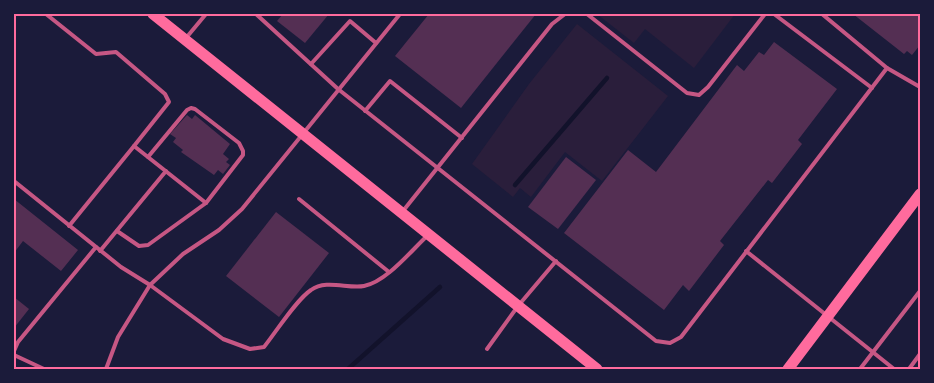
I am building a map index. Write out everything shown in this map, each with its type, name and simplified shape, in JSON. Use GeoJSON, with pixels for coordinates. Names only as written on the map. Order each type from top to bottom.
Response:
{"type":"FeatureCollection","features":[{"type":"Feature","properties":{"kind":"main road"},"geometry":{"type":"LineString","coordinates":[[153,14],[597,369]]}},
{"type":"Feature","properties":{"kind":"main road"},"geometry":{"type":"LineString","coordinates":[[788,369],[920,194]]}},
{"type":"Feature","properties":{"kind":"lane"},"geometry":{"type":"LineString","coordinates":[[46,14],[96,54],[116,52],[165,94],[169,102],[70,226]]}},
{"type":"Feature","properties":{"kind":"lane"},"geometry":{"type":"LineString","coordinates":[[185,39],[206,14]]}},
{"type":"Feature","properties":{"kind":"lane"},"geometry":{"type":"LineString","coordinates":[[256,14],[338,89],[656,341],[670,343],[681,336],[887,68]]}},
{"type":"Feature","properties":{"kind":"lane"},"geometry":{"type":"LineString","coordinates":[[106,369],[118,337],[150,284],[183,254],[219,230],[242,209],[400,14]]}},
{"type":"Feature","properties":{"kind":"lane"},"geometry":{"type":"LineString","coordinates":[[401,213],[552,24],[565,14]]}},
{"type":"Feature","properties":{"kind":"lane"},"geometry":{"type":"LineString","coordinates":[[587,14],[687,92],[699,95],[708,87],[765,14]]}},
{"type":"Feature","properties":{"kind":"lane"},"geometry":{"type":"LineString","coordinates":[[774,14],[872,88]]}},
{"type":"Feature","properties":{"kind":"lane"},"geometry":{"type":"LineString","coordinates":[[822,14],[887,68],[920,87]]}},
{"type":"Feature","properties":{"kind":"lane"},"geometry":{"type":"LineString","coordinates":[[311,64],[350,21],[376,43]]}},
{"type":"Feature","properties":{"kind":"lane"},"geometry":{"type":"LineString","coordinates":[[365,110],[390,81],[462,138]]}},
{"type":"Feature","properties":{"kind":"lane"},"geometry":{"type":"LineString","coordinates":[[117,231],[139,246],[148,245],[206,203],[244,155],[244,150],[195,109],[191,108],[187,110],[148,157]]}},
{"type":"Feature","properties":{"kind":"lane"},"geometry":{"type":"LineString","coordinates":[[134,146],[206,203]]}},
{"type":"Feature","properties":{"kind":"lane"},"geometry":{"type":"LineString","coordinates":[[100,251],[166,172]]}},
{"type":"Feature","properties":{"kind":"lane"},"geometry":{"type":"LineString","coordinates":[[14,181],[121,267],[150,284],[222,339],[244,347],[264,347],[311,289],[330,285],[362,286],[371,284],[389,272],[428,234]]}},
{"type":"Feature","properties":{"kind":"lane"},"geometry":{"type":"LineString","coordinates":[[299,199],[389,272]]}},
{"type":"Feature","properties":{"kind":"lane"},"geometry":{"type":"LineString","coordinates":[[44,369],[14,353],[18,342],[96,247]]}},
{"type":"Feature","properties":{"kind":"lane"},"geometry":{"type":"LineString","coordinates":[[746,251],[894,369]]}},
{"type":"Feature","properties":{"kind":"lane"},"geometry":{"type":"LineString","coordinates":[[487,349],[518,306],[556,261]]}},
{"type":"Feature","properties":{"kind":"lane"},"geometry":{"type":"LineString","coordinates":[[860,369],[920,291]]}},
{"type":"Feature","properties":{"kind":"lane"},"geometry":{"type":"LineString","coordinates":[[908,369],[920,354]]}},
{"type":"Feature","properties":{"kind":"shaded area"},"geometry":{"type":"Polygon","coordinates":[[[597,14],[735,14],[694,68],[645,29],[634,43],[597,14]]]}},
{"type":"Feature","properties":{"kind":"shaded area"},"geometry":{"type":"Polygon","coordinates":[[[577,24],[668,96],[602,181],[565,152],[531,197],[520,188],[513,197],[472,164],[529,84],[577,24]]]}},
{"type":"Feature","properties":{"kind":"building"},"geometry":{"type":"Polygon","coordinates":[[[283,14],[329,14],[305,43],[277,21],[283,14]]]}},
{"type":"Feature","properties":{"kind":"building"},"geometry":{"type":"Polygon","coordinates":[[[429,14],[536,14],[461,108],[395,56],[429,14]]]}},
{"type":"Feature","properties":{"kind":"building"},"geometry":{"type":"Polygon","coordinates":[[[853,14],[920,14],[920,45],[912,55],[907,51],[904,54],[853,14]]]}},
{"type":"Feature","properties":{"kind":"building"},"geometry":{"type":"Polygon","coordinates":[[[774,42],[837,89],[798,140],[802,144],[772,183],[768,180],[720,241],[724,245],[689,291],[683,285],[664,310],[564,233],[628,150],[656,172],[737,65],[744,71],[759,52],[764,55],[774,42]]]}},
{"type":"Feature","properties":{"kind":"building"},"geometry":{"type":"Polygon","coordinates":[[[187,115],[192,119],[195,115],[230,144],[223,154],[229,159],[226,162],[230,165],[223,174],[218,170],[214,175],[181,152],[183,150],[173,142],[176,138],[170,134],[187,115]]]}},
{"type":"Feature","properties":{"kind":"building"},"geometry":{"type":"Polygon","coordinates":[[[566,157],[596,180],[558,229],[528,207],[566,157]]]}},
{"type":"Feature","properties":{"kind":"building"},"geometry":{"type":"Polygon","coordinates":[[[14,199],[78,250],[61,271],[23,241],[14,253],[14,199]]]}},
{"type":"Feature","properties":{"kind":"building"},"geometry":{"type":"Polygon","coordinates":[[[276,212],[329,253],[279,317],[226,276],[276,212]]]}},
{"type":"Feature","properties":{"kind":"building"},"geometry":{"type":"Polygon","coordinates":[[[14,297],[29,309],[14,328],[14,297]]]}},
{"type":"Feature","properties":{"kind":"waterway"},"geometry":{"type":"LineString","coordinates":[[515,185],[607,78]]}},
{"type":"Feature","properties":{"kind":"waterway"},"geometry":{"type":"LineString","coordinates":[[348,369],[440,287]]}}]}
